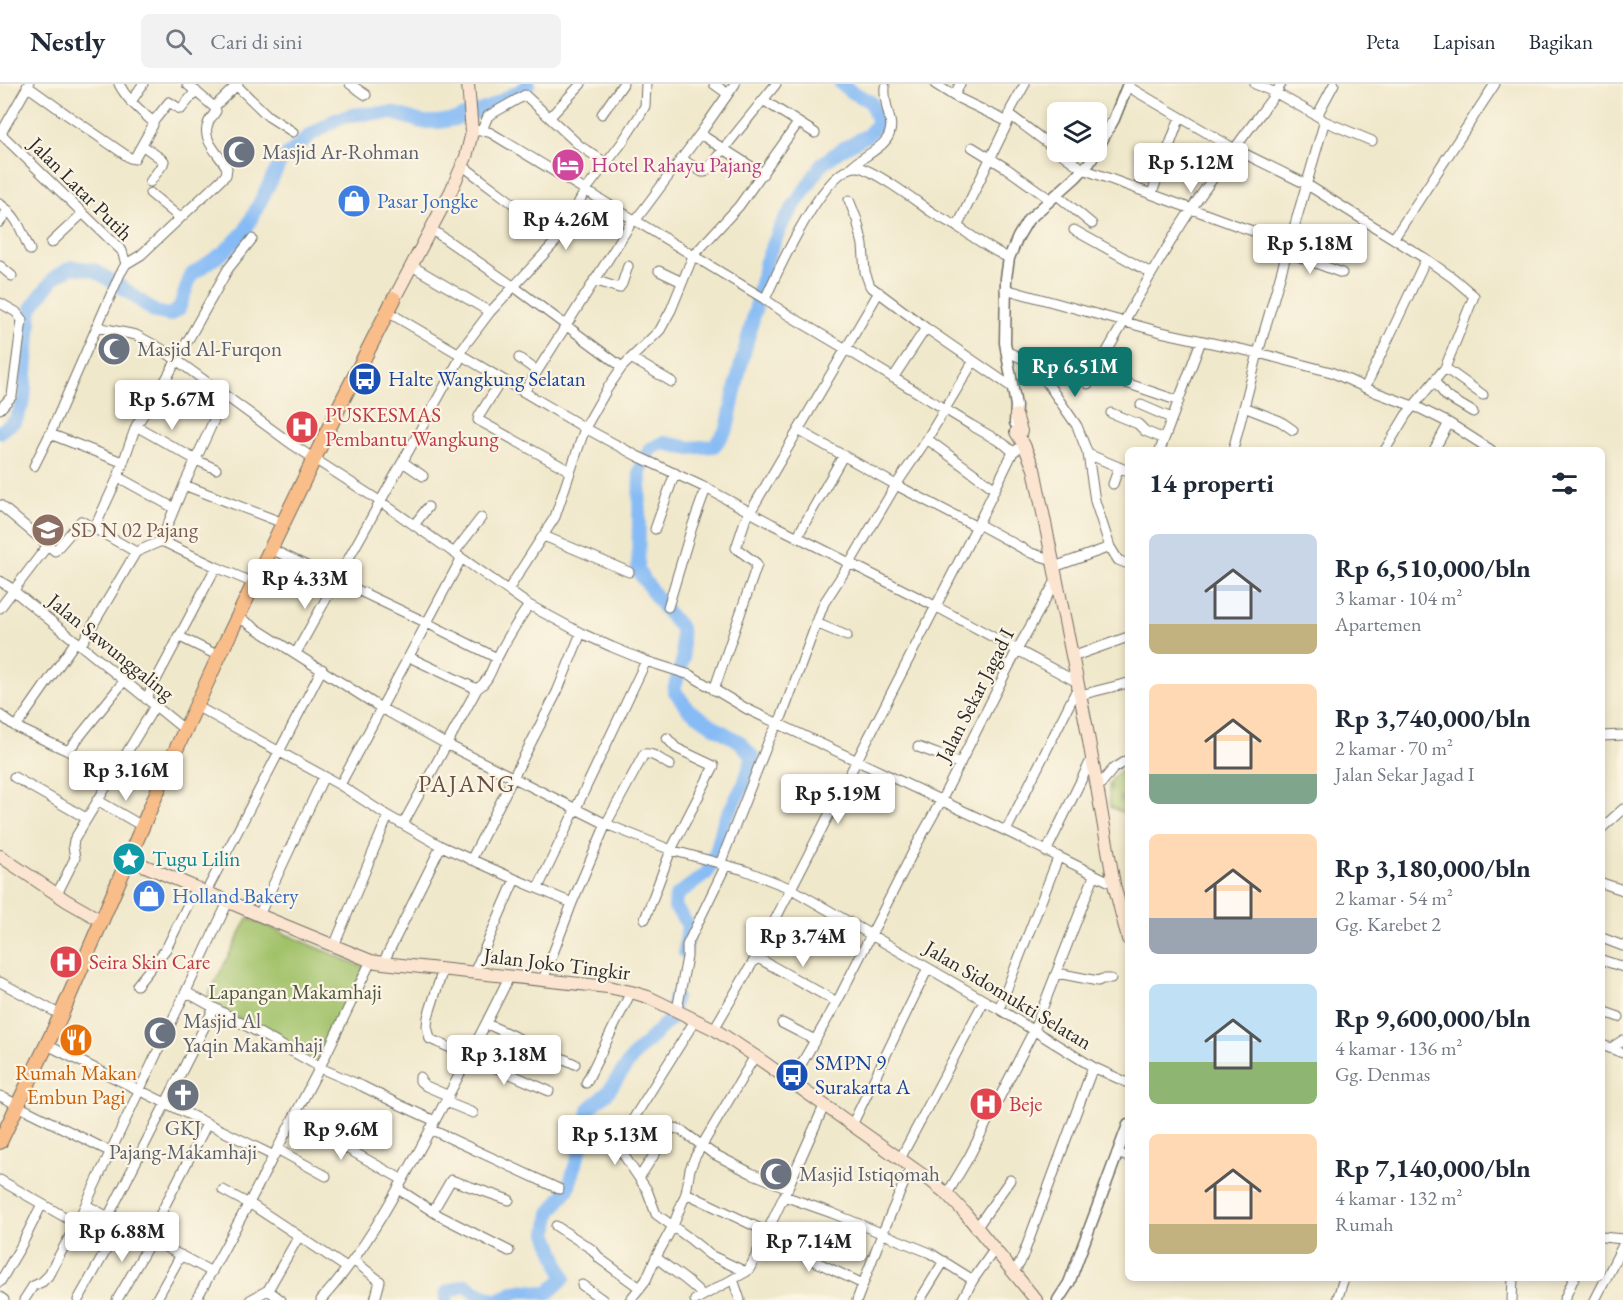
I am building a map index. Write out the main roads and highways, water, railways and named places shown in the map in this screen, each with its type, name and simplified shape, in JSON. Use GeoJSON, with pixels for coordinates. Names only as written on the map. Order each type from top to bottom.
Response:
{"type":"FeatureCollection","features":[{"type":"Feature","properties":{"kind":"main road"},"geometry":{"type":"LineString","coordinates":[[0,1142],[61,1015],[184,730],[219,656],[391,305],[463,166],[475,128],[468,87]]}},
{"type":"Feature","properties":{"kind":"main road"},"geometry":{"type":"LineString","coordinates":[[1016,415],[1021,431],[1018,441],[1034,469],[1074,677],[1098,787],[1114,885],[1125,927]]}},
{"type":"Feature","properties":{"kind":"main road"},"geometry":{"type":"LineString","coordinates":[[0,856],[102,921]]}},
{"type":"Feature","properties":{"kind":"main road","name":"Jalan Joko Tingkir"},"geometry":{"type":"LineString","coordinates":[[129,859],[259,915],[377,962],[631,992],[660,1002],[696,1019],[755,1056],[947,1194],[1036,1300]]}},
{"type":"Feature","properties":{"kind":"waterway"},"geometry":{"type":"LineString","coordinates":[[0,432],[16,420],[24,400],[31,308],[55,277],[72,267],[94,270],[155,312],[170,315],[179,309],[191,275],[224,252],[245,231],[281,161],[309,136],[337,119],[357,114],[393,113],[422,122],[455,119],[490,107],[525,88],[528,84]]}},
{"type":"Feature","properties":{"kind":"waterway"},"geometry":{"type":"LineString","coordinates":[[685,952],[688,925],[675,907],[676,896],[707,873],[717,849],[724,821],[744,784],[753,757],[740,742],[688,709],[674,690],[683,659],[681,628],[638,571],[640,470],[650,449],[663,443],[690,448],[714,446],[727,429],[766,261],[783,222],[823,163],[842,149],[868,135],[878,123],[871,102],[841,84]]}},
{"type":"Feature","properties":{"kind":"waterway"},"geometry":{"type":"LineString","coordinates":[[499,1300],[522,1291],[547,1294],[564,1278],[547,1233],[550,1213],[568,1189],[585,1134],[589,1109],[607,1093],[634,1055],[670,1019],[675,997]]}},
{"type":"Feature","properties":{"kind":"waterway"},"geometry":{"type":"LineString","coordinates":[[446,1300],[447,1292],[466,1285],[477,1293],[494,1300]]}},
{"type":"Feature","properties":{"kind":"place","name":"Masjid Ar-Rohman"},"geometry":{"type":"Point","coordinates":[239,152]}},
{"type":"Feature","properties":{"kind":"place","name":"Hotel Rahayu Pajang"},"geometry":{"type":"Point","coordinates":[568,165]}},
{"type":"Feature","properties":{"kind":"place","name":"Pasar Jongke"},"geometry":{"type":"Point","coordinates":[354,201]}},
{"type":"Feature","properties":{"kind":"place","name":"Masjid Al-Furqon"},"geometry":{"type":"Point","coordinates":[114,349]}},
{"type":"Feature","properties":{"kind":"place","name":"Halte Wangkung Selatan"},"geometry":{"type":"Point","coordinates":[365,379]}},
{"type":"Feature","properties":{"kind":"place","name":"PUSKESMAS Pembantu Wangkung"},"geometry":{"type":"Point","coordinates":[302,427]}},
{"type":"Feature","properties":{"kind":"place","name":"SD N 02 Pajang"},"geometry":{"type":"Point","coordinates":[48,530]}},
{"type":"Feature","properties":{"kind":"place","name":"Tugu Lilin"},"geometry":{"type":"Point","coordinates":[129,859]}},
{"type":"Feature","properties":{"kind":"place","name":"Holland Bakery"},"geometry":{"type":"Point","coordinates":[149,896]}},
{"type":"Feature","properties":{"kind":"place","name":"Seira Skin Care"},"geometry":{"type":"Point","coordinates":[66,962]}},
{"type":"Feature","properties":{"kind":"place","name":"Masjid Al Yaqin Makamhaji"},"geometry":{"type":"Point","coordinates":[160,1033]}},
{"type":"Feature","properties":{"kind":"place","name":"Rumah Makan Embun Pagi"},"geometry":{"type":"Point","coordinates":[76,1040]}},
{"type":"Feature","properties":{"kind":"place","name":"SMPN 9 Surakarta A"},"geometry":{"type":"Point","coordinates":[792,1075]}},
{"type":"Feature","properties":{"kind":"place","name":"GKJ Pajang-Makamhaji"},"geometry":{"type":"Point","coordinates":[183,1095]}},
{"type":"Feature","properties":{"kind":"place","name":"Beje"},"geometry":{"type":"Point","coordinates":[986,1104]}},
{"type":"Feature","properties":{"kind":"place","name":"Masjid Istiqomah"},"geometry":{"type":"Point","coordinates":[776,1174]}},
{"type":"Feature","properties":{"kind":"district","name":"PAJANG"},"geometry":{"type":"Point","coordinates":[467,784]}},
{"type":"Feature","properties":{"kind":"park label","name":"Lapangan Makamhaji"},"geometry":{"type":"Point","coordinates":[295,992]}}]}
